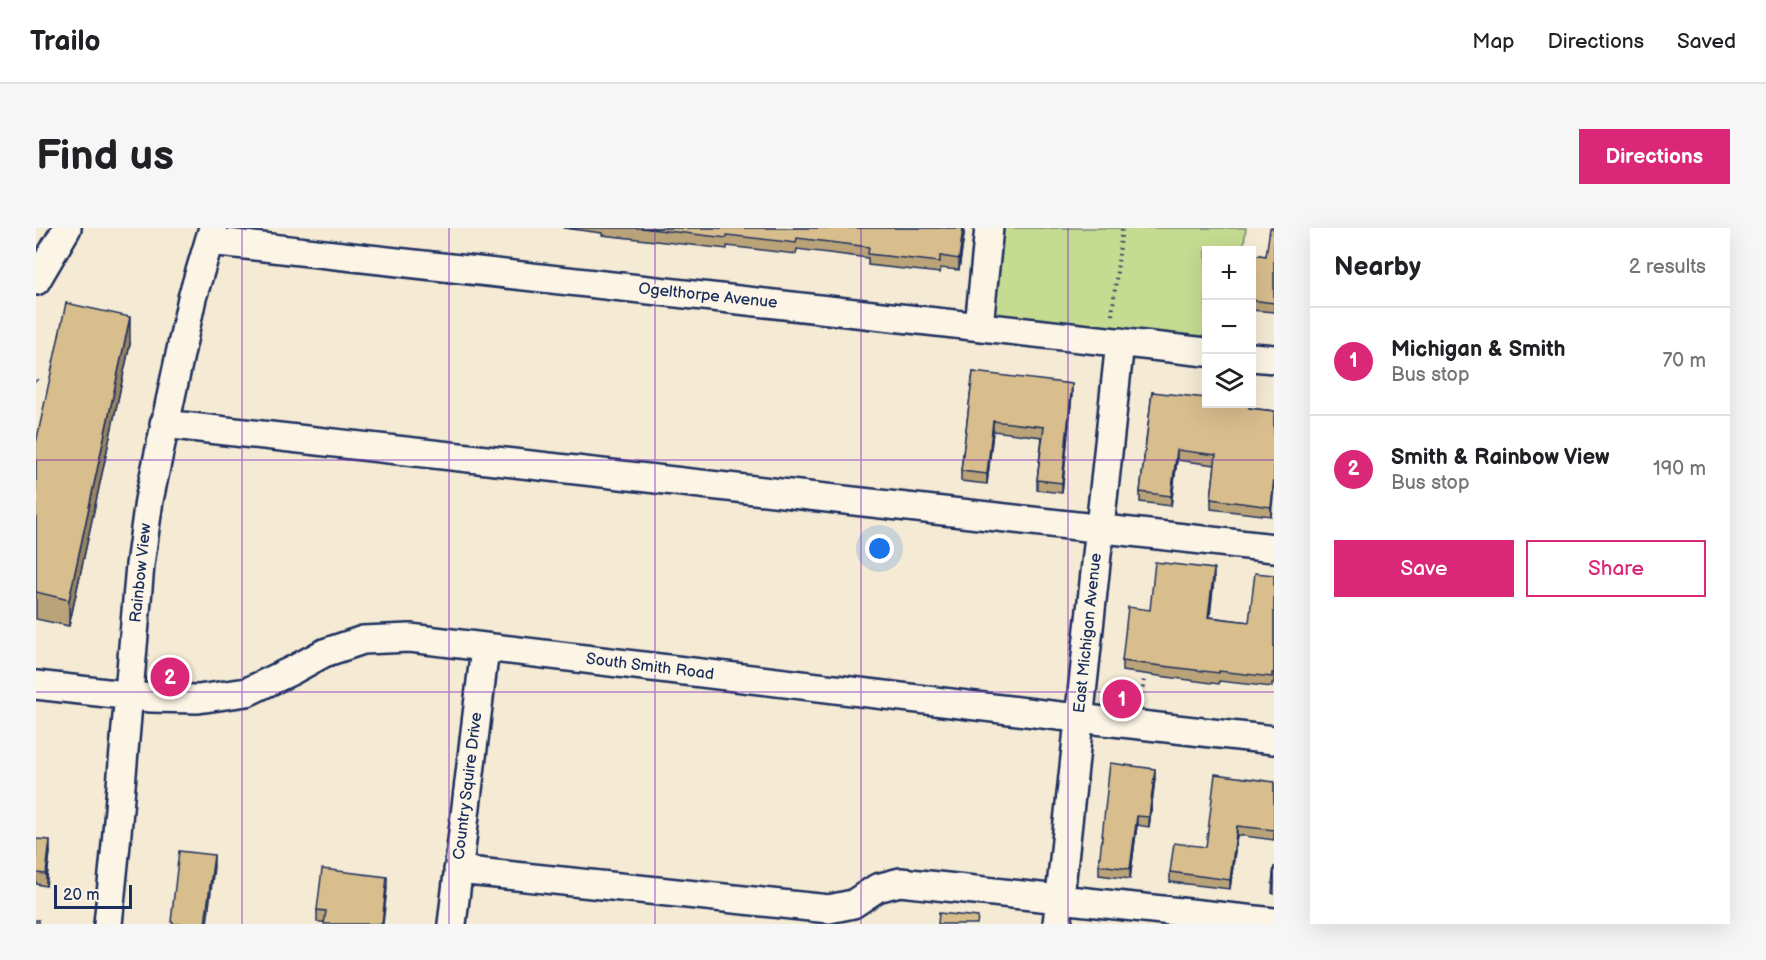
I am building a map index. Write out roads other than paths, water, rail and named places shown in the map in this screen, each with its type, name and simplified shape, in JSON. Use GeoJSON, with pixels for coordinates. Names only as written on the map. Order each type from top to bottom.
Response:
{"type":"FeatureCollection","features":[{"type":"Feature","properties":{"kind":"street"},"geometry":{"type":"LineString","coordinates":[[36,281],[67,228]]}},
{"type":"Feature","properties":{"kind":"street"},"geometry":{"type":"LineString","coordinates":[[979,326],[989,228]]}},
{"type":"Feature","properties":{"kind":"street","name":"Ogelthorpe Avenue"},"geometry":{"type":"LineString","coordinates":[[211,234],[1202,352]]}},
{"type":"Feature","properties":{"kind":"street","name":"Rainbow View"},"geometry":{"type":"LineString","coordinates":[[108,924],[140,565],[149,500],[192,298],[211,234]]}},
{"type":"Feature","properties":{"kind":"street","name":"East Michigan Avenue"},"geometry":{"type":"LineString","coordinates":[[1058,911],[1120,342]]}},
{"type":"Feature","properties":{"kind":"street"},"geometry":{"type":"LineString","coordinates":[[1256,357],[1274,359]]}},
{"type":"Feature","properties":{"kind":"street"},"geometry":{"type":"LineString","coordinates":[[164,424],[1274,548]]}},
{"type":"Feature","properties":{"kind":"street","name":"South Smith Road"},"geometry":{"type":"LineString","coordinates":[[36,685],[170,699],[198,699],[248,692],[324,653],[363,640],[410,638],[1274,740]]}},
{"type":"Feature","properties":{"kind":"street","name":"Country Squire Drive"},"geometry":{"type":"LineString","coordinates":[[452,924],[485,648]]}},
{"type":"Feature","properties":{"kind":"street"},"geometry":{"type":"LineString","coordinates":[[458,870],[829,909],[853,904],[877,888],[900,882],[1058,911],[1274,922]]}},
{"type":"Feature","properties":{"kind":"place","name":"Smith & Rainbow View"},"geometry":{"type":"Point","coordinates":[170,677]}},
{"type":"Feature","properties":{"kind":"place","name":"Michigan & Smith"},"geometry":{"type":"Point","coordinates":[1122,699]}}]}
